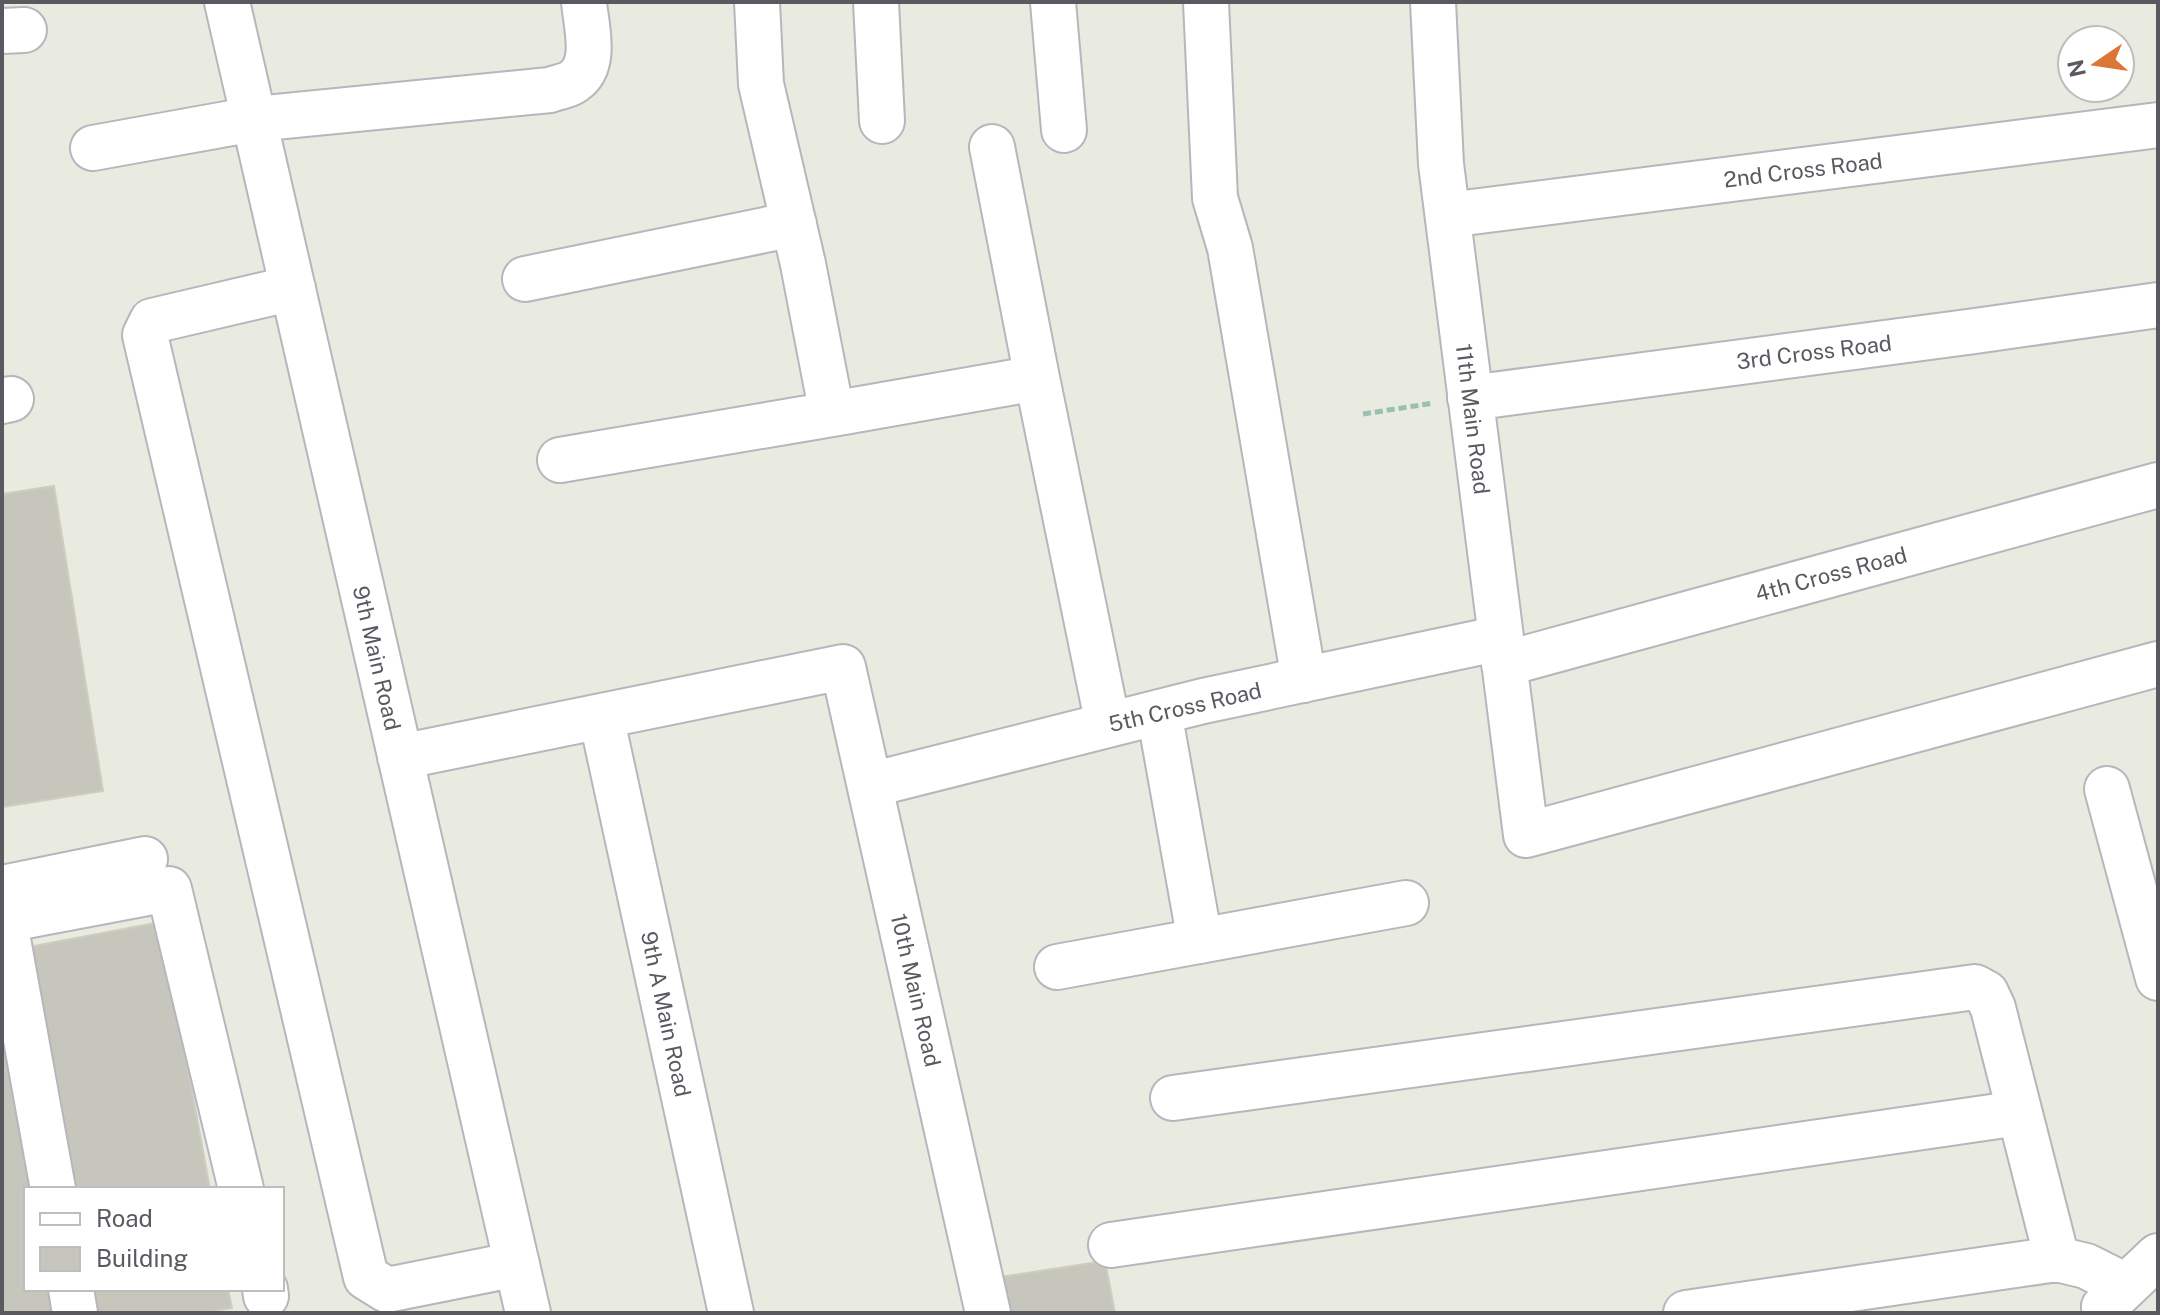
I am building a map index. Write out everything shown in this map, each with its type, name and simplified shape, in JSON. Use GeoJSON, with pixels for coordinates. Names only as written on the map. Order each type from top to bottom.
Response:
{"type":"FeatureCollection","features":[{"type":"Feature","properties":{"kind":"street","name":"9th Main Road"},"geometry":{"type":"LineString","coordinates":[[227,2],[528,1313]]}},
{"type":"Feature","properties":{"kind":"street"},"geometry":{"type":"LineString","coordinates":[[93,148],[254,119],[550,90],[574,82],[585,69],[589,50],[584,2]]}},
{"type":"Feature","properties":{"kind":"street"},"geometry":{"type":"LineString","coordinates":[[757,2],[761,84],[794,224],[832,414]]}},
{"type":"Feature","properties":{"kind":"street"},"geometry":{"type":"LineString","coordinates":[[876,2],[882,121]]}},
{"type":"Feature","properties":{"kind":"street"},"geometry":{"type":"LineString","coordinates":[[1053,2],[1064,130]]}},
{"type":"Feature","properties":{"kind":"street"},"geometry":{"type":"LineString","coordinates":[[1206,2],[1215,198],[1230,248],[1304,680]]}},
{"type":"Feature","properties":{"kind":"street","name":"11th Main Road"},"geometry":{"type":"LineString","coordinates":[[1433,2],[1441,164],[1526,835],[2158,664]]}},
{"type":"Feature","properties":{"kind":"street","name":"2nd Cross Road"},"geometry":{"type":"LineString","coordinates":[[1448,215],[2158,125]]}},
{"type":"Feature","properties":{"kind":"street"},"geometry":{"type":"LineString","coordinates":[[992,147],[1108,725]]}},
{"type":"Feature","properties":{"kind":"street"},"geometry":{"type":"LineString","coordinates":[[525,279],[794,224]]}},
{"type":"Feature","properties":{"kind":"street"},"geometry":{"type":"LineString","coordinates":[[293,288],[152,321],[145,335],[366,1277],[387,1290],[517,1264]]}},
{"type":"Feature","properties":{"kind":"street","name":"3rd Cross Road"},"geometry":{"type":"LineString","coordinates":[[1470,398],[2158,305]]}},
{"type":"Feature","properties":{"kind":"street"},"geometry":{"type":"LineString","coordinates":[[560,460],[1037,378]]}},
{"type":"Feature","properties":{"kind":"street","name":"4th Cross Road"},"geometry":{"type":"LineString","coordinates":[[1502,651],[2158,485]]}},
{"type":"Feature","properties":{"kind":"street","name":"5th Cross Road"},"geometry":{"type":"LineString","coordinates":[[870,785],[1159,712],[1304,680],[1502,651]]}},
{"type":"Feature","properties":{"kind":"street","name":"10th Main Road"},"geometry":{"type":"LineString","coordinates":[[601,716],[843,667],[988,1313]]}},
{"type":"Feature","properties":{"kind":"street"},"geometry":{"type":"LineString","coordinates":[[1159,712],[1200,941]]}},
{"type":"Feature","properties":{"kind":"street"},"geometry":{"type":"LineString","coordinates":[[400,757],[601,716]]}},
{"type":"Feature","properties":{"kind":"street","name":"9th A Main Road"},"geometry":{"type":"LineString","coordinates":[[601,716],[731,1313]]}},
{"type":"Feature","properties":{"kind":"street"},"geometry":{"type":"LineString","coordinates":[[2107,789],[2158,978]]}},
{"type":"Feature","properties":{"kind":"street"},"geometry":{"type":"LineString","coordinates":[[3,904],[145,859]]}},
{"type":"Feature","properties":{"kind":"street"},"geometry":{"type":"LineString","coordinates":[[3,904],[169,889],[241,1187]]}},
{"type":"Feature","properties":{"kind":"street"},"geometry":{"type":"LineString","coordinates":[[1057,967],[1406,903]]}},
{"type":"Feature","properties":{"kind":"street"},"geometry":{"type":"LineString","coordinates":[[3,904],[53,1187]]}},
{"type":"Feature","properties":{"kind":"street"},"geometry":{"type":"LineString","coordinates":[[1173,1098],[1975,987],[1986,993],[1993,1008],[2057,1259]]}},
{"type":"Feature","properties":{"kind":"street"},"geometry":{"type":"LineString","coordinates":[[1111,1245],[2019,1113]]}},
{"type":"Feature","properties":{"kind":"street"},"geometry":{"type":"LineString","coordinates":[[1686,1313],[2057,1259],[2086,1266],[2115,1300],[2158,1256]]}},
{"type":"Feature","properties":{"kind":"street"},"geometry":{"type":"LineString","coordinates":[[71,1291],[75,1313]]}},
{"type":"Feature","properties":{"kind":"path"},"geometry":{"type":"LineString","coordinates":[[1363,414],[1470,398]]}},
{"type":"Feature","properties":{"kind":"building"},"geometry":{"type":"Polygon","coordinates":[[[54,486],[103,791],[2,807],[2,494],[54,486]]]}},
{"type":"Feature","properties":{"kind":"building"},"geometry":{"type":"Polygon","coordinates":[[[161,922],[210,1187],[62,1187],[18,949],[161,922]]]}},
{"type":"Feature","properties":{"kind":"building"},"geometry":{"type":"Polygon","coordinates":[[[2,942],[48,1187],[24,1187],[24,1291],[65,1291],[69,1313],[2,1313],[2,942]]]}},
{"type":"Feature","properties":{"kind":"building"},"geometry":{"type":"Polygon","coordinates":[[[1105,1261],[1115,1313],[988,1313],[981,1280],[1105,1261]]]}},
{"type":"Feature","properties":{"kind":"building"},"geometry":{"type":"Polygon","coordinates":[[[80,1291],[228,1291],[232,1308],[202,1313],[85,1313],[80,1291]]]}}]}
